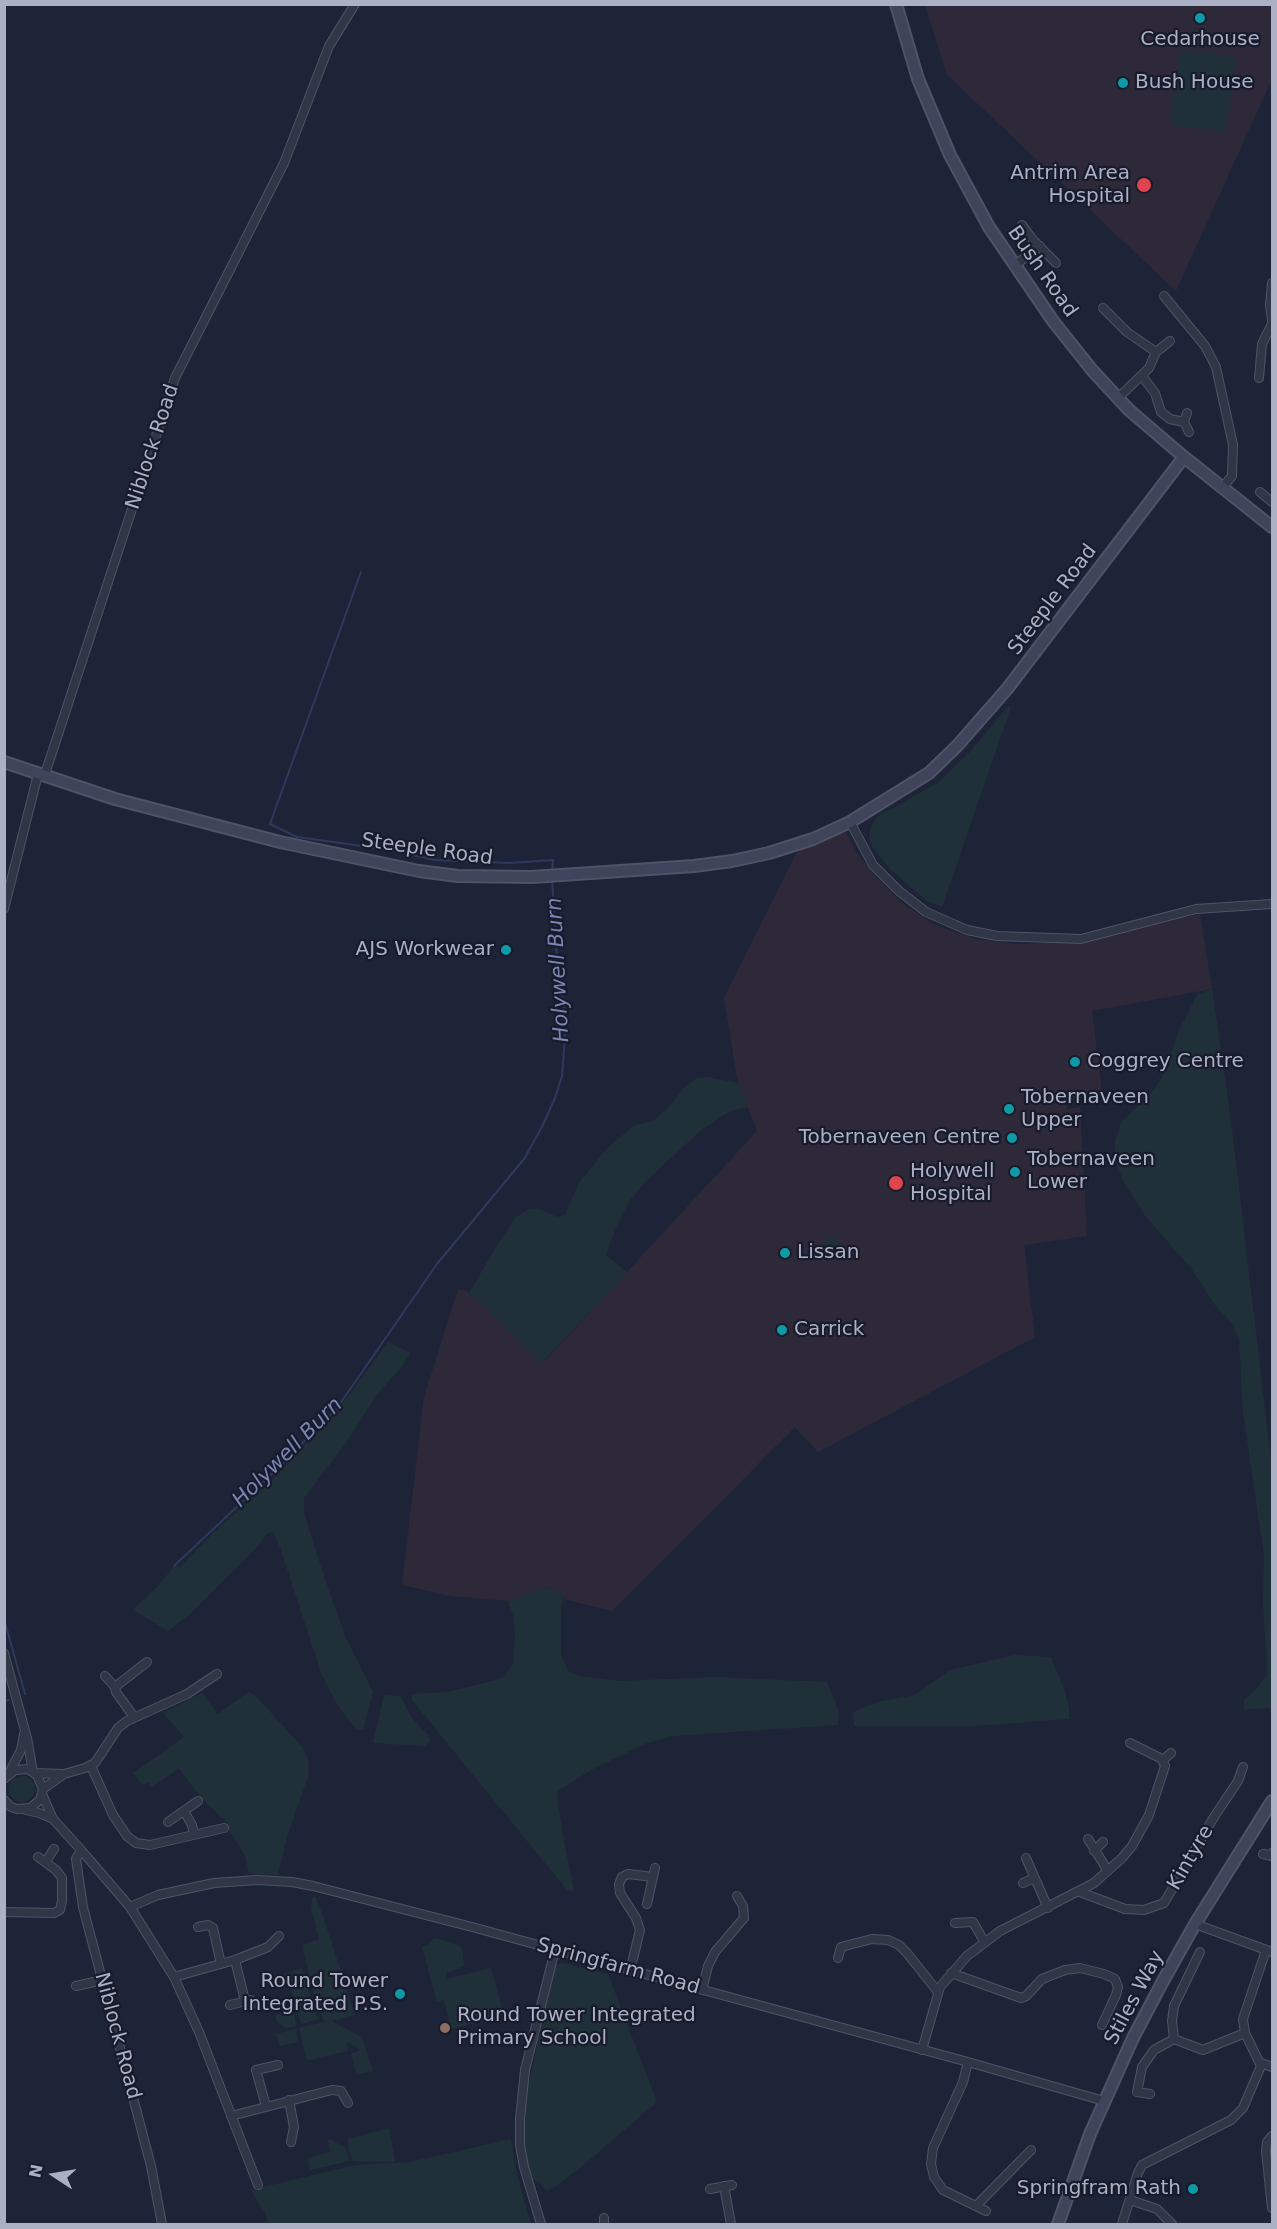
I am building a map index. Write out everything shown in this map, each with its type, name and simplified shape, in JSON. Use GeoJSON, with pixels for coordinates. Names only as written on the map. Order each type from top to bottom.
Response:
{"type":"FeatureCollection","features":[{"type":"Feature","properties":{"kind":"street","name":"Niblock Road"},"geometry":{"type":"LineString","coordinates":[[4,909],[38,778],[46,771],[175,378],[284,163],[329,46],[355,4]]}},
{"type":"Feature","properties":{"kind":"street","name":"Bush Road"},"geometry":{"type":"LineString","coordinates":[[896,4],[918,79],[938,129],[984,217],[1014,266],[1070,344],[1118,398],[1146,426],[1184,457]]}},
{"type":"Feature","properties":{"kind":"street"},"geometry":{"type":"LineString","coordinates":[[1022,225],[1056,262]]}},
{"type":"Feature","properties":{"kind":"street"},"geometry":{"type":"LineString","coordinates":[[1014,266],[1040,246]]}},
{"type":"Feature","properties":{"kind":"street"},"geometry":{"type":"LineString","coordinates":[[1259,378],[1262,345],[1272,322],[1270,305],[1272,283]]}},
{"type":"Feature","properties":{"kind":"street"},"geometry":{"type":"LineString","coordinates":[[1164,296],[1205,346],[1216,367],[1233,445],[1232,476],[1223,487]]}},
{"type":"Feature","properties":{"kind":"street"},"geometry":{"type":"LineString","coordinates":[[1103,308],[1127,332],[1156,352]]}},
{"type":"Feature","properties":{"kind":"street"},"geometry":{"type":"LineString","coordinates":[[1118,398],[1149,368],[1156,352],[1170,341]]}},
{"type":"Feature","properties":{"kind":"street"},"geometry":{"type":"LineString","coordinates":[[1142,376],[1155,393],[1161,412],[1170,419],[1184,422]]}},
{"type":"Feature","properties":{"kind":"street"},"geometry":{"type":"LineString","coordinates":[[1187,413],[1184,422],[1189,432]]}},
{"type":"Feature","properties":{"kind":"street","name":"Steeple Road"},"geometry":{"type":"LineString","coordinates":[[4,762],[115,799],[280,842],[419,871],[470,877],[551,876],[732,861],[769,853],[813,839],[850,822],[929,772],[965,737],[1007,689],[1184,457]]}},
{"type":"Feature","properties":{"kind":"street"},"geometry":{"type":"LineString","coordinates":[[1184,457],[1272,527]]}},
{"type":"Feature","properties":{"kind":"street"},"geometry":{"type":"LineString","coordinates":[[1260,492],[1271,497]]}},
{"type":"Feature","properties":{"kind":"street"},"geometry":{"type":"LineString","coordinates":[[850,822],[873,865],[899,891],[926,912],[967,930],[997,936],[1081,939],[1196,909],[1272,904]]}},
{"type":"Feature","properties":{"kind":"street"},"geometry":{"type":"LineString","coordinates":[[4,1653],[34,1772],[40,1779],[53,1819],[130,1907],[174,1977],[199,2031],[258,2185]]}},
{"type":"Feature","properties":{"kind":"street"},"geometry":{"type":"LineString","coordinates":[[115,1687],[147,1662]]}},
{"type":"Feature","properties":{"kind":"street"},"geometry":{"type":"LineString","coordinates":[[202,1672],[208,1680]]}},
{"type":"Feature","properties":{"kind":"street"},"geometry":{"type":"LineString","coordinates":[[7,1776],[22,1769],[64,1774],[91,1766],[118,1728],[134,1717],[162,1707],[187,1694],[217,1674]]}},
{"type":"Feature","properties":{"kind":"street"},"geometry":{"type":"LineString","coordinates":[[105,1676],[115,1687],[134,1717]]}},
{"type":"Feature","properties":{"kind":"street"},"geometry":{"type":"LineString","coordinates":[[7,1776],[21,1750],[25,1730]]}},
{"type":"Feature","properties":{"kind":"street"},"geometry":{"type":"LineString","coordinates":[[922,2050],[938,1992],[951,1973],[984,1941],[1080,1892],[1128,1852],[1144,1826],[1165,1768],[1163,1760],[1130,1743]]}},
{"type":"Feature","properties":{"kind":"street"},"geometry":{"type":"LineString","coordinates":[[1138,1759],[1143,1750]]}},
{"type":"Feature","properties":{"kind":"street"},"geometry":{"type":"LineString","coordinates":[[1163,1760],[1171,1753]]}},
{"type":"Feature","properties":{"kind":"street"},"geometry":{"type":"LineString","coordinates":[[91,1766],[113,1815],[132,1841],[150,1845],[224,1828]]}},
{"type":"Feature","properties":{"kind":"street","name":"Kintyre"},"geometry":{"type":"LineString","coordinates":[[1080,1892],[1125,1909],[1144,1910],[1164,1904],[1214,1816],[1239,1781],[1243,1767]]}},
{"type":"Feature","properties":{"kind":"street"},"geometry":{"type":"LineString","coordinates":[[24,1810],[35,1805],[43,1792],[64,1774]]}},
{"type":"Feature","properties":{"kind":"street"},"geometry":{"type":"LineString","coordinates":[[4,1800],[8,1806],[39,1813],[53,1819]]}},
{"type":"Feature","properties":{"kind":"street"},"geometry":{"type":"LineString","coordinates":[[168,1822],[198,1801]]}},
{"type":"Feature","properties":{"kind":"street","name":"Stiles Way"},"geometry":{"type":"LineString","coordinates":[[1058,2224],[1104,2101],[1158,1991],[1196,1924],[1272,1801]]}},
{"type":"Feature","properties":{"kind":"street"},"geometry":{"type":"LineString","coordinates":[[184,1811],[194,1834]]}},
{"type":"Feature","properties":{"kind":"street"},"geometry":{"type":"LineString","coordinates":[[1088,1839],[1108,1871]]}},
{"type":"Feature","properties":{"kind":"street"},"geometry":{"type":"LineString","coordinates":[[1094,1851],[1103,1842]]}},
{"type":"Feature","properties":{"kind":"street"},"geometry":{"type":"LineString","coordinates":[[4,1912],[54,1913],[60,1910],[62,1878],[42,1859],[54,1849]]}},
{"type":"Feature","properties":{"kind":"street","name":"Niblock Road"},"geometry":{"type":"LineString","coordinates":[[81,1850],[76,1859],[77,1877],[151,2166],[162,2224]]}},
{"type":"Feature","properties":{"kind":"street"},"geometry":{"type":"LineString","coordinates":[[1026,1858],[1048,1908]]}},
{"type":"Feature","properties":{"kind":"street"},"geometry":{"type":"LineString","coordinates":[[647,1904],[655,1868]]}},
{"type":"Feature","properties":{"kind":"street"},"geometry":{"type":"LineString","coordinates":[[630,1971],[640,1930],[636,1918],[620,1893],[619,1884],[622,1877],[628,1874],[653,1877]]}},
{"type":"Feature","properties":{"kind":"street"},"geometry":{"type":"LineString","coordinates":[[1023,1883],[1034,1878]]}},
{"type":"Feature","properties":{"kind":"street","name":"Springfarm Road"},"geometry":{"type":"LineString","coordinates":[[130,1907],[158,1894],[214,1883],[257,1880],[292,1882],[329,1889],[1104,2101]]}},
{"type":"Feature","properties":{"kind":"street"},"geometry":{"type":"LineString","coordinates":[[702,1990],[715,1952],[744,1918],[743,1906],[737,1896]]}},
{"type":"Feature","properties":{"kind":"street"},"geometry":{"type":"LineString","coordinates":[[956,1923],[973,1922],[984,1941]]}},
{"type":"Feature","properties":{"kind":"street"},"geometry":{"type":"LineString","coordinates":[[1196,1924],[1269,1951],[1245,2008],[1243,2023],[1245,2033],[1261,2063],[1272,2067]]}},
{"type":"Feature","properties":{"kind":"street"},"geometry":{"type":"LineString","coordinates":[[198,1928],[208,1925],[213,1928],[221,1964]]}},
{"type":"Feature","properties":{"kind":"street"},"geometry":{"type":"LineString","coordinates":[[174,1977],[235,1960],[268,1947],[279,1936]]}},
{"type":"Feature","properties":{"kind":"street"},"geometry":{"type":"LineString","coordinates":[[838,1958],[841,1947],[876,1939],[888,1940],[899,1945],[907,1953],[938,1992]]}},
{"type":"Feature","properties":{"kind":"street"},"geometry":{"type":"LineString","coordinates":[[541,2224],[524,2168],[520,2145],[520,2119],[525,2070],[555,1950]]}},
{"type":"Feature","properties":{"kind":"street"},"geometry":{"type":"LineString","coordinates":[[1174,2038],[1172,2021],[1174,2006],[1200,1952]]}},
{"type":"Feature","properties":{"kind":"street"},"geometry":{"type":"LineString","coordinates":[[235,1960],[245,2001]]}},
{"type":"Feature","properties":{"kind":"street"},"geometry":{"type":"LineString","coordinates":[[951,1973],[1020,1998],[1026,1996],[1035,1984],[1047,1975],[1080,1968],[1104,1974],[1115,1979],[1118,1987],[1102,2025]]}},
{"type":"Feature","properties":{"kind":"street"},"geometry":{"type":"LineString","coordinates":[[76,1986],[103,1980]]}},
{"type":"Feature","properties":{"kind":"street"},"geometry":{"type":"LineString","coordinates":[[230,2005],[250,2000],[260,2005]]}},
{"type":"Feature","properties":{"kind":"street"},"geometry":{"type":"LineString","coordinates":[[1150,2094],[1137,2091],[1142,2067],[1151,2053],[1160,2045],[1174,2038],[1203,2050],[1213,2048],[1225,2040],[1245,2033]]}},
{"type":"Feature","properties":{"kind":"street"},"geometry":{"type":"LineString","coordinates":[[968,2062],[960,2091],[933,2148],[931,2164],[934,2177],[944,2190],[986,2211]]}},
{"type":"Feature","properties":{"kind":"street"},"geometry":{"type":"LineString","coordinates":[[1122,2224],[1138,2173],[1144,2163],[1238,2115],[1256,2080],[1261,2063]]}},
{"type":"Feature","properties":{"kind":"street"},"geometry":{"type":"LineString","coordinates":[[266,2106],[256,2070],[278,2065]]}},
{"type":"Feature","properties":{"kind":"street"},"geometry":{"type":"LineString","coordinates":[[231,2116],[337,2090],[345,2094],[348,2103]]}},
{"type":"Feature","properties":{"kind":"street"},"geometry":{"type":"LineString","coordinates":[[289,2100],[294,2127],[291,2142]]}},
{"type":"Feature","properties":{"kind":"street"},"geometry":{"type":"LineString","coordinates":[[1272,2136],[1267,2142],[1266,2151],[1272,2208]]}},
{"type":"Feature","properties":{"kind":"street"},"geometry":{"type":"LineString","coordinates":[[976,2206],[1031,2150]]}},
{"type":"Feature","properties":{"kind":"street"},"geometry":{"type":"LineString","coordinates":[[710,2188],[728,2185],[731,2224]]}},
{"type":"Feature","properties":{"kind":"street"},"geometry":{"type":"LineString","coordinates":[[1130,2200],[1157,2209],[1172,2224]]}},
{"type":"Feature","properties":{"kind":"shaded area","name":"Antrim Area Hospital"},"geometry":{"type":"Polygon","coordinates":[[[925,5],[1272,5],[1272,79],[1176,291],[947,75],[925,5]]]}},
{"type":"Feature","properties":{"kind":"shaded area"},"geometry":{"type":"Polygon","coordinates":[[[1181,49],[1236,57],[1225,132],[1170,124],[1181,49]]]}},
{"type":"Feature","properties":{"kind":"shaded area"},"geometry":{"type":"Polygon","coordinates":[[[1008,706],[1011,707],[942,907],[926,900],[891,870],[873,848],[869,838],[871,827],[877,817],[939,782],[971,751],[1008,706]]]}},
{"type":"Feature","properties":{"kind":"shaded area","name":"Holywell Hospital"},"geometry":{"type":"Polygon","coordinates":[[[845,830],[857,853],[873,874],[903,904],[933,924],[975,939],[1014,944],[1082,942],[1200,914],[1212,989],[1092,1011],[1102,1092],[1066,1099],[1067,1109],[1080,1107],[1087,1236],[1024,1245],[1035,1337],[818,1452],[795,1427],[612,1611],[563,1599],[561,1594],[545,1587],[508,1601],[451,1596],[402,1585],[424,1397],[458,1289],[467,1291],[543,1363],[757,1131],[738,1083],[724,998],[799,848],[845,830]]]}},
{"type":"Feature","properties":{"kind":"shaded area"},"geometry":{"type":"Polygon","coordinates":[[[1212,989],[1231,1120],[1272,1469],[1272,1708],[1244,1709],[1244,1700],[1267,1675],[1263,1602],[1264,1556],[1243,1412],[1239,1339],[1231,1322],[1215,1305],[1191,1268],[1146,1217],[1124,1183],[1115,1159],[1115,1142],[1121,1122],[1153,1091],[1165,1073],[1177,1034],[1197,995],[1212,989]]]}},
{"type":"Feature","properties":{"kind":"shaded area"},"geometry":{"type":"Polygon","coordinates":[[[707,1077],[738,1083],[748,1107],[730,1111],[699,1132],[647,1180],[630,1200],[606,1255],[627,1272],[542,1363],[469,1293],[515,1218],[530,1208],[545,1211],[557,1217],[565,1215],[579,1183],[608,1147],[634,1126],[655,1120],[684,1088],[697,1078],[707,1077]]]}},
{"type":"Feature","properties":{"kind":"shaded area"},"geometry":{"type":"Polygon","coordinates":[[[831,1234],[841,1244],[824,1260],[814,1252],[831,1234]]]}},
{"type":"Feature","properties":{"kind":"shaded area"},"geometry":{"type":"Polygon","coordinates":[[[388,1342],[410,1353],[401,1368],[377,1394],[346,1443],[304,1498],[304,1513],[345,1636],[373,1692],[363,1730],[355,1728],[336,1703],[321,1673],[273,1532],[268,1533],[249,1556],[190,1614],[168,1631],[133,1610],[160,1584],[174,1566],[180,1567],[209,1537],[272,1480],[338,1410],[388,1342]]]}},
{"type":"Feature","properties":{"kind":"shaded area"},"geometry":{"type":"Polygon","coordinates":[[[545,1587],[561,1594],[563,1599],[561,1654],[568,1671],[578,1676],[620,1681],[716,1677],[827,1682],[838,1709],[838,1725],[673,1736],[644,1744],[589,1771],[557,1792],[574,1891],[567,1890],[412,1700],[412,1694],[447,1692],[505,1676],[513,1663],[515,1638],[514,1618],[508,1601],[545,1587]]]}},
{"type":"Feature","properties":{"kind":"shaded area"},"geometry":{"type":"Polygon","coordinates":[[[1015,1655],[1051,1657],[1065,1691],[1069,1719],[975,1726],[854,1726],[853,1712],[878,1702],[915,1695],[950,1670],[1015,1655]]]}},
{"type":"Feature","properties":{"kind":"shaded area"},"geometry":{"type":"Polygon","coordinates":[[[248,1692],[255,1695],[304,1749],[309,1764],[308,1777],[287,1837],[278,1875],[249,1874],[245,1855],[229,1830],[227,1822],[201,1798],[179,1768],[152,1787],[148,1782],[142,1785],[133,1773],[184,1737],[163,1713],[202,1693],[218,1714],[248,1692]]]}},
{"type":"Feature","properties":{"kind":"shaded area"},"geometry":{"type":"Polygon","coordinates":[[[384,1695],[400,1696],[412,1718],[428,1735],[430,1742],[425,1746],[373,1743],[384,1695]]]}},
{"type":"Feature","properties":{"kind":"shaded area"},"geometry":{"type":"Polygon","coordinates":[[[22,1776],[31,1780],[35,1789],[31,1798],[22,1802],[13,1798],[9,1789],[13,1780],[22,1776]]]}},
{"type":"Feature","properties":{"kind":"shaded area"},"geometry":{"type":"Polygon","coordinates":[[[313,1897],[316,1897],[324,1919],[355,2015],[331,2021],[362,2037],[373,2071],[356,2075],[351,2054],[360,2050],[349,2042],[346,2043],[348,2051],[309,2060],[306,2058],[299,2028],[324,2022],[315,2000],[302,1945],[319,1939],[311,1907],[313,1897]]]}},
{"type":"Feature","properties":{"kind":"shaded area"},"geometry":{"type":"Polygon","coordinates":[[[434,1938],[456,1944],[462,1949],[464,1966],[446,1973],[447,1979],[491,1968],[504,2016],[451,2029],[444,2000],[437,2002],[422,1947],[434,1938]]]}},
{"type":"Feature","properties":{"kind":"shaded area"},"geometry":{"type":"Polygon","coordinates":[[[563,1963],[608,1974],[657,2102],[580,2168],[546,2191],[540,2183],[533,2179],[526,2168],[523,2142],[526,2096],[554,1970],[557,1964],[563,1963]]]}},
{"type":"Feature","properties":{"kind":"shaded area"},"geometry":{"type":"Polygon","coordinates":[[[302,1968],[318,2019],[301,2024],[288,1979],[283,1974],[302,1968]]]}},
{"type":"Feature","properties":{"kind":"shaded area"},"geometry":{"type":"Polygon","coordinates":[[[294,2011],[296,2026],[287,2028],[277,2022],[275,2015],[294,2011]]]}},
{"type":"Feature","properties":{"kind":"shaded area"},"geometry":{"type":"Polygon","coordinates":[[[296,2029],[298,2042],[280,2046],[276,2034],[296,2029]]]}},
{"type":"Feature","properties":{"kind":"shaded area"},"geometry":{"type":"Polygon","coordinates":[[[389,2128],[395,2162],[352,2161],[347,2139],[389,2128]]]}},
{"type":"Feature","properties":{"kind":"shaded area"},"geometry":{"type":"Polygon","coordinates":[[[511,2139],[517,2174],[531,2224],[268,2224],[266,2215],[251,2190],[355,2165],[410,2162],[511,2139]]]}},
{"type":"Feature","properties":{"kind":"shaded area"},"geometry":{"type":"Polygon","coordinates":[[[328,2140],[346,2148],[349,2161],[310,2170],[308,2158],[330,2152],[328,2140]]]}},
{"type":"Feature","properties":{"kind":"waterway","name":"Holywell Burn"},"geometry":{"type":"LineString","coordinates":[[361,572],[270,824],[297,837],[391,850],[435,860],[510,863],[553,860],[552,872]]}},
{"type":"Feature","properties":{"kind":"waterway","name":"Holywell Burn"},"geometry":{"type":"LineString","coordinates":[[174,1566],[274,1472],[337,1408],[437,1264],[524,1159],[542,1127],[562,1076],[566,1021],[557,960],[552,878]]}},
{"type":"Feature","properties":{"kind":"waterway"},"geometry":{"type":"LineString","coordinates":[[4,1619],[25,1694]]}},
{"type":"Feature","properties":{"kind":"waterway","name":"Holywell Burn"},"geometry":{"type":"LineString","coordinates":[[4,1701],[9,1700]]}},
{"type":"Feature","properties":{"kind":"place","name":"Cedarhouse"},"geometry":{"type":"Point","coordinates":[1200,18]}},
{"type":"Feature","properties":{"kind":"place","name":"Bush House"},"geometry":{"type":"Point","coordinates":[1123,83]}},
{"type":"Feature","properties":{"kind":"place","name":"Antrim Area Hospital"},"geometry":{"type":"Point","coordinates":[1144,185]}},
{"type":"Feature","properties":{"kind":"place","name":"AJS Workwear"},"geometry":{"type":"Point","coordinates":[506,950]}},
{"type":"Feature","properties":{"kind":"place","name":"Coggrey Centre"},"geometry":{"type":"Point","coordinates":[1075,1062]}},
{"type":"Feature","properties":{"kind":"place","name":"Tobernaveen Upper"},"geometry":{"type":"Point","coordinates":[1009,1109]}},
{"type":"Feature","properties":{"kind":"place","name":"Tobernaveen Centre"},"geometry":{"type":"Point","coordinates":[1012,1138]}},
{"type":"Feature","properties":{"kind":"place","name":"Tobernaveen Lower"},"geometry":{"type":"Point","coordinates":[1015,1172]}},
{"type":"Feature","properties":{"kind":"place","name":"Holywell Hospital"},"geometry":{"type":"Point","coordinates":[896,1183]}},
{"type":"Feature","properties":{"kind":"place","name":"Lissan"},"geometry":{"type":"Point","coordinates":[785,1253]}},
{"type":"Feature","properties":{"kind":"place","name":"Carrick"},"geometry":{"type":"Point","coordinates":[782,1330]}},
{"type":"Feature","properties":{"kind":"place","name":"Round Tower Integrated P.S."},"geometry":{"type":"Point","coordinates":[400,1994]}},
{"type":"Feature","properties":{"kind":"place","name":"Round Tower Integrated Primary School"},"geometry":{"type":"Point","coordinates":[445,2028]}},
{"type":"Feature","properties":{"kind":"place","name":"Springfram Rath"},"geometry":{"type":"Point","coordinates":[1193,2189]}}]}
